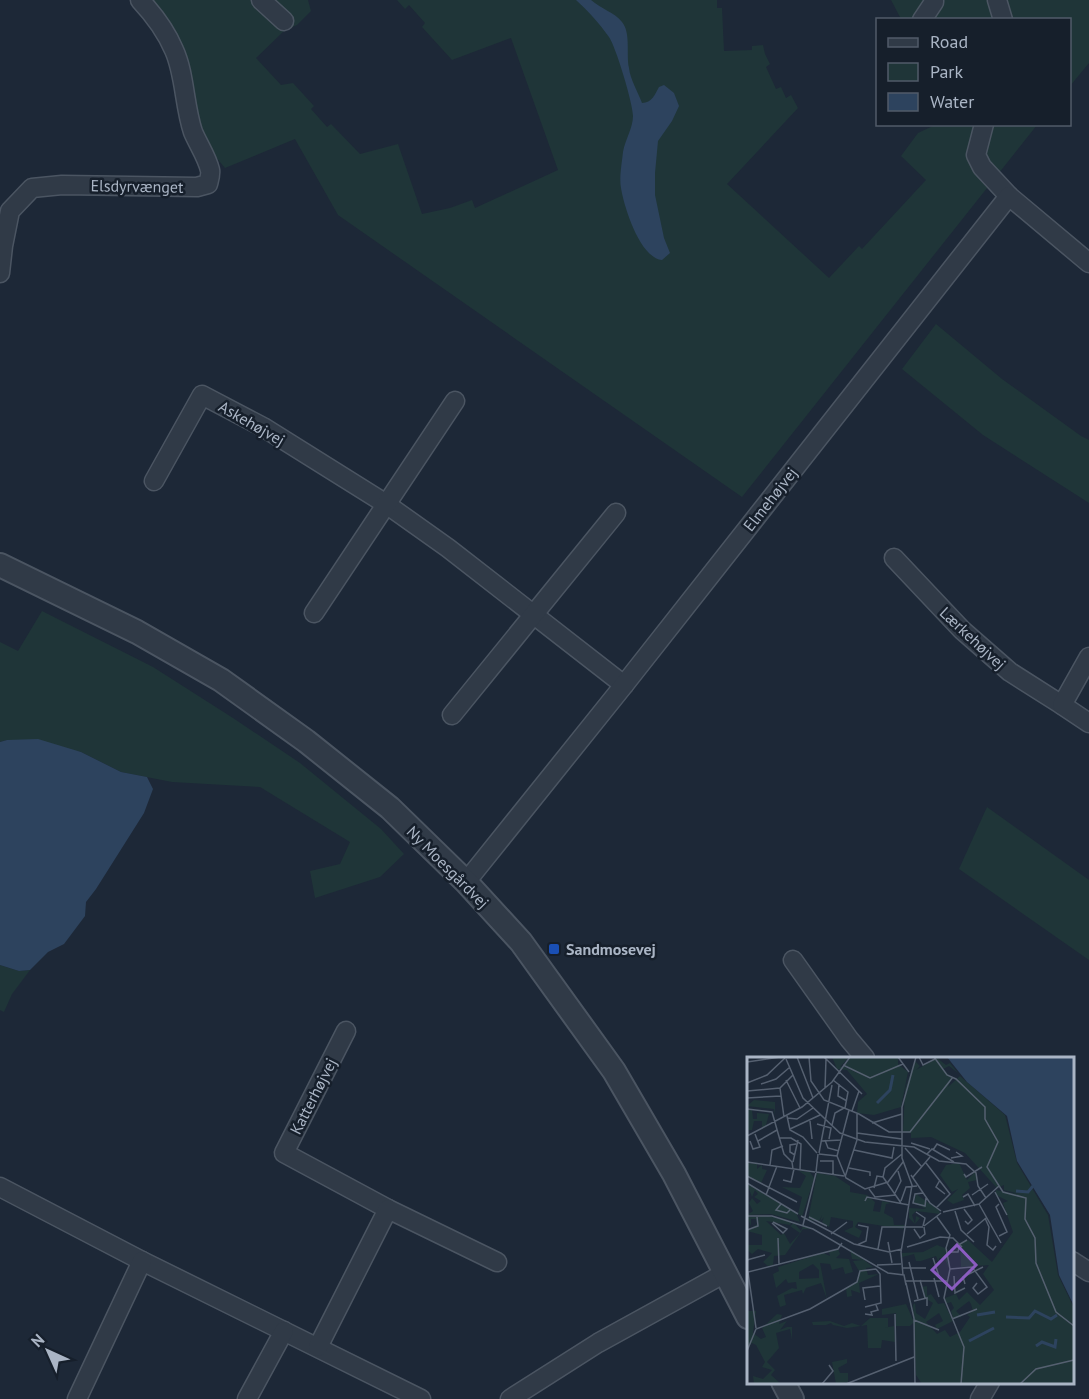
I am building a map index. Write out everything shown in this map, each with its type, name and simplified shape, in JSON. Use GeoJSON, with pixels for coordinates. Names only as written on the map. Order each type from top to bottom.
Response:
{"type":"FeatureCollection","features":[{"type":"Feature","properties":{"kind":"street","name":"Elsdyrvænget"},"geometry":{"type":"LineString","coordinates":[[0,273],[10,211],[32,188],[62,185],[196,187],[208,184],[210,172],[187,110],[175,52],[154,15],[140,0]]}},
{"type":"Feature","properties":{"kind":"street"},"geometry":{"type":"LineString","coordinates":[[261,0],[284,21]]}},
{"type":"Feature","properties":{"kind":"street"},"geometry":{"type":"LineString","coordinates":[[923,18],[934,0]]}},
{"type":"Feature","properties":{"kind":"street"},"geometry":{"type":"LineString","coordinates":[[997,0],[1002,18]]}},
{"type":"Feature","properties":{"kind":"street"},"geometry":{"type":"LineString","coordinates":[[983,126],[976,154],[982,167],[1009,196],[1089,263]]}},
{"type":"Feature","properties":{"kind":"street","name":"Elmehøjvej"},"geometry":{"type":"LineString","coordinates":[[466,882],[1009,196]]}},
{"type":"Feature","properties":{"kind":"street","name":"Askehøjvej"},"geometry":{"type":"LineString","coordinates":[[154,481],[202,395],[263,427],[386,504],[448,548],[624,685]]}},
{"type":"Feature","properties":{"kind":"street"},"geometry":{"type":"LineString","coordinates":[[314,613],[455,401]]}},
{"type":"Feature","properties":{"kind":"street"},"geometry":{"type":"LineString","coordinates":[[452,715],[616,513]]}},
{"type":"Feature","properties":{"kind":"street","name":"Lærkehøjvej"},"geometry":{"type":"LineString","coordinates":[[894,558],[962,630],[1010,672],[1089,723]]}},
{"type":"Feature","properties":{"kind":"street","name":"Ny Moesgårdvej"},"geometry":{"type":"LineString","coordinates":[[0,565],[137,632],[221,680],[306,741],[390,808],[466,882],[521,942],[615,1071],[674,1174],[747,1315]]}},
{"type":"Feature","properties":{"kind":"street"},"geometry":{"type":"LineString","coordinates":[[1062,705],[1089,657]]}},
{"type":"Feature","properties":{"kind":"street"},"geometry":{"type":"LineString","coordinates":[[793,960],[863,1057]]}},
{"type":"Feature","properties":{"kind":"street","name":"Katterhøjvej"},"geometry":{"type":"LineString","coordinates":[[346,1031],[284,1154],[388,1209],[497,1262]]}},
{"type":"Feature","properties":{"kind":"street"},"geometry":{"type":"LineString","coordinates":[[0,1187],[142,1261],[421,1399]]}},
{"type":"Feature","properties":{"kind":"street"},"geometry":{"type":"LineString","coordinates":[[318,1347],[388,1209]]}},
{"type":"Feature","properties":{"kind":"street"},"geometry":{"type":"LineString","coordinates":[[77,1399],[142,1261]]}},
{"type":"Feature","properties":{"kind":"street"},"geometry":{"type":"LineString","coordinates":[[1074,1262],[1089,1272]]}},
{"type":"Feature","properties":{"kind":"street"},"geometry":{"type":"LineString","coordinates":[[510,1399],[598,1343],[725,1273]]}},
{"type":"Feature","properties":{"kind":"street"},"geometry":{"type":"LineString","coordinates":[[246,1399],[284,1331]]}},
{"type":"Feature","properties":{"kind":"street"},"geometry":{"type":"LineString","coordinates":[[784,1384],[792,1399]]}},
{"type":"Feature","properties":{"kind":"street"},"geometry":{"type":"LineString","coordinates":[[981,1399],[989,1384]]}},
{"type":"Feature","properties":{"kind":"green space"},"geometry":{"type":"Polygon","coordinates":[[[151,0],[308,0],[311,11],[297,25],[284,31],[256,58],[281,85],[293,83],[314,106],[311,109],[327,127],[331,124],[360,154],[398,144],[422,214],[472,200],[475,208],[558,170],[511,38],[452,60],[422,27],[425,23],[409,5],[405,9],[397,0],[717,0],[717,8],[722,8],[724,51],[752,50],[752,46],[763,45],[770,64],[766,67],[776,89],[781,87],[786,98],[791,95],[798,108],[727,184],[829,278],[859,246],[862,249],[926,180],[901,156],[918,133],[933,126],[1036,126],[742,497],[338,215],[295,139],[225,168],[204,143],[184,50],[174,28],[151,0]]]}},
{"type":"Feature","properties":{"kind":"green space"},"geometry":{"type":"Polygon","coordinates":[[[891,0],[1089,0],[1089,63],[1071,85],[1071,18],[900,18],[891,0]]]}},
{"type":"Feature","properties":{"kind":"green space"},"geometry":{"type":"Polygon","coordinates":[[[936,324],[1002,379],[1089,440],[1089,503],[983,435],[902,369],[936,324]]]}},
{"type":"Feature","properties":{"kind":"green space"},"geometry":{"type":"Polygon","coordinates":[[[42,611],[153,667],[233,718],[300,763],[381,829],[404,854],[380,877],[315,898],[310,871],[340,864],[350,842],[260,787],[172,782],[121,772],[81,752],[7,740],[0,742],[0,642],[18,651],[42,611]]]}},
{"type":"Feature","properties":{"kind":"green space"},"geometry":{"type":"Polygon","coordinates":[[[987,807],[1089,880],[1089,960],[959,869],[987,807]]]}},
{"type":"Feature","properties":{"kind":"green space"},"geometry":{"type":"Polygon","coordinates":[[[0,965],[19,971],[30,970],[12,994],[4,1012],[0,1010],[0,965]]]}},
{"type":"Feature","properties":{"kind":"water"},"geometry":{"type":"Polygon","coordinates":[[[576,0],[591,0],[622,22],[627,37],[628,62],[632,81],[642,103],[651,100],[659,87],[664,85],[674,93],[679,106],[658,141],[655,195],[664,238],[670,253],[662,260],[647,251],[640,241],[629,219],[621,188],[623,152],[633,116],[620,63],[609,37],[576,0]]]}},
{"type":"Feature","properties":{"kind":"water"},"geometry":{"type":"Polygon","coordinates":[[[38,739],[81,752],[121,772],[147,777],[153,789],[144,813],[86,902],[85,916],[64,944],[48,952],[30,970],[19,971],[0,965],[0,742],[38,739]]]}},
{"type":"Feature","properties":{"kind":"place","name":"Sandmosevej"},"geometry":{"type":"Point","coordinates":[554,949]}}]}
